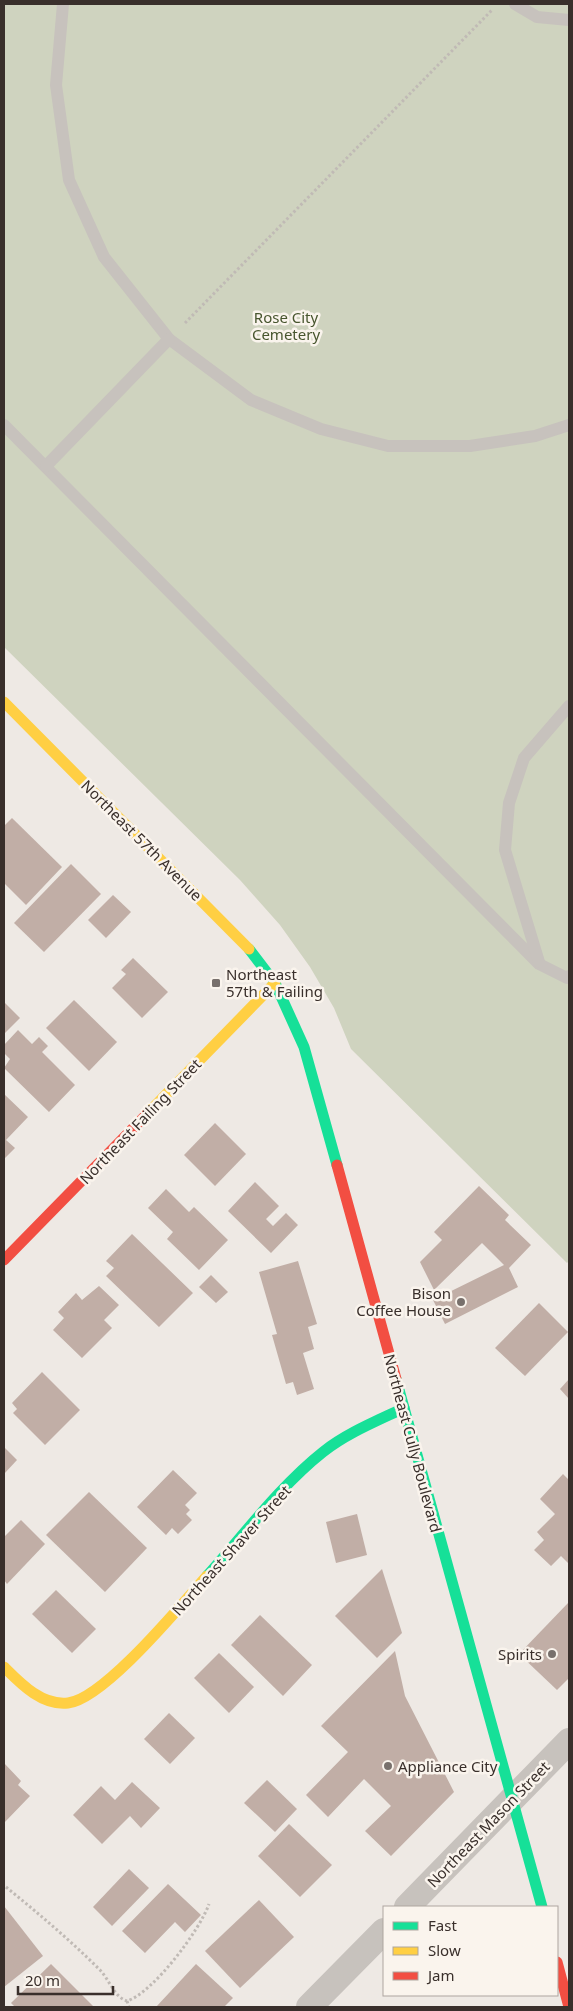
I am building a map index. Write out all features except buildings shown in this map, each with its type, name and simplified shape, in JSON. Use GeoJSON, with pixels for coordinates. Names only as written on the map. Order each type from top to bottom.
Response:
{"type":"FeatureCollection","features":[{"type":"Feature","properties":{"kind":"main road","name":"Northeast 57th Avenue"},"geometry":{"type":"LineString","coordinates":[[8,714],[228,925],[276,983]]}},
{"type":"Feature","properties":{"kind":"main road","name":"Northeast Failing Street"},"geometry":{"type":"LineString","coordinates":[[4,1260],[276,983]]}},
{"type":"Feature","properties":{"kind":"main road","name":"Northeast Cully Boulevard"},"geometry":{"type":"LineString","coordinates":[[276,983],[304,1047],[542,1906]]}},
{"type":"Feature","properties":{"kind":"main road","name":"Northeast Shaver Street"},"geometry":{"type":"LineString","coordinates":[[4,1667],[22,1685],[44,1699],[68,1703],[91,1695],[147,1644],[293,1480],[323,1452],[351,1434],[404,1408]]}},
{"type":"Feature","properties":{"kind":"main road"},"geometry":{"type":"LineString","coordinates":[[558,1966],[569,2007]]}},
{"type":"Feature","properties":{"kind":"street","name":"Northeast Mason Street"},"geometry":{"type":"LineString","coordinates":[[408,1906],[569,1741]]}},
{"type":"Feature","properties":{"kind":"street"},"geometry":{"type":"LineString","coordinates":[[309,2007],[383,1932]]}},
{"type":"Feature","properties":{"kind":"lane"},"geometry":{"type":"LineString","coordinates":[[63,4],[56,85],[69,180],[104,257],[169,339],[251,400],[321,429],[388,446],[470,446],[535,436],[569,425]]}},
{"type":"Feature","properties":{"kind":"lane"},"geometry":{"type":"LineString","coordinates":[[515,4],[537,17],[569,20]]}},
{"type":"Feature","properties":{"kind":"lane"},"geometry":{"type":"LineString","coordinates":[[46,466],[169,339]]}},
{"type":"Feature","properties":{"kind":"lane"},"geometry":{"type":"LineString","coordinates":[[4,425],[539,964],[567,978],[569,976]]}},
{"type":"Feature","properties":{"kind":"lane"},"geometry":{"type":"LineString","coordinates":[[539,964],[504,850],[509,803],[524,758],[569,706]]}},
{"type":"Feature","properties":{"kind":"path"},"geometry":{"type":"LineString","coordinates":[[169,339],[498,4]]}},
{"type":"Feature","properties":{"kind":"path"},"geometry":{"type":"LineString","coordinates":[[6,1888],[62,1933],[103,1973],[121,1999],[127,2001],[144,1993],[174,1959],[203,1921],[209,1904]]}},
{"type":"Feature","properties":{"kind":"path"},"geometry":{"type":"LineString","coordinates":[[127,2001],[129,2007]]}},
{"type":"Feature","properties":{"kind":"green space","name":"Rose City Cemetery"},"geometry":{"type":"Polygon","coordinates":[[[4,4],[569,4],[569,1261],[567,1263],[351,1049],[334,1008],[310,967],[280,925],[240,880],[4,647],[4,4]]]}},
{"type":"Feature","properties":{"kind":"traffic: fast"},"geometry":{"type":"LineString","coordinates":[[249,949],[275,983],[304,1047],[337,1165]]}},
{"type":"Feature","properties":{"kind":"traffic: fast"},"geometry":{"type":"LineString","coordinates":[[396,1379],[542,1906]]}},
{"type":"Feature","properties":{"kind":"traffic: fast"},"geometry":{"type":"LineString","coordinates":[[207,1576],[277,1495],[307,1465],[342,1439],[404,1408]]}},
{"type":"Feature","properties":{"kind":"traffic: slow"},"geometry":{"type":"LineString","coordinates":[[4,702],[249,949]]}},
{"type":"Feature","properties":{"kind":"traffic: slow"},"geometry":{"type":"LineString","coordinates":[[147,1114],[275,983]]}},
{"type":"Feature","properties":{"kind":"traffic: slow"},"geometry":{"type":"LineString","coordinates":[[4,1667],[33,1692],[49,1701],[68,1703],[83,1698],[121,1669],[161,1628],[207,1576]]}},
{"type":"Feature","properties":{"kind":"traffic: jam"},"geometry":{"type":"LineString","coordinates":[[4,1260],[147,1114]]}},
{"type":"Feature","properties":{"kind":"traffic: jam"},"geometry":{"type":"LineString","coordinates":[[337,1165],[396,1379]]}},
{"type":"Feature","properties":{"kind":"traffic: jam"},"geometry":{"type":"LineString","coordinates":[[558,1966],[569,2007]]}},
{"type":"Feature","properties":{"kind":"place","name":"Northeast 57th & Failing"},"geometry":{"type":"Point","coordinates":[216,983]}},
{"type":"Feature","properties":{"kind":"place","name":"Bison Coffee House"},"geometry":{"type":"Point","coordinates":[461,1302]}},
{"type":"Feature","properties":{"kind":"place","name":"Spirits"},"geometry":{"type":"Point","coordinates":[552,1654]}},
{"type":"Feature","properties":{"kind":"place","name":"Appliance City"},"geometry":{"type":"Point","coordinates":[388,1766]}}]}
